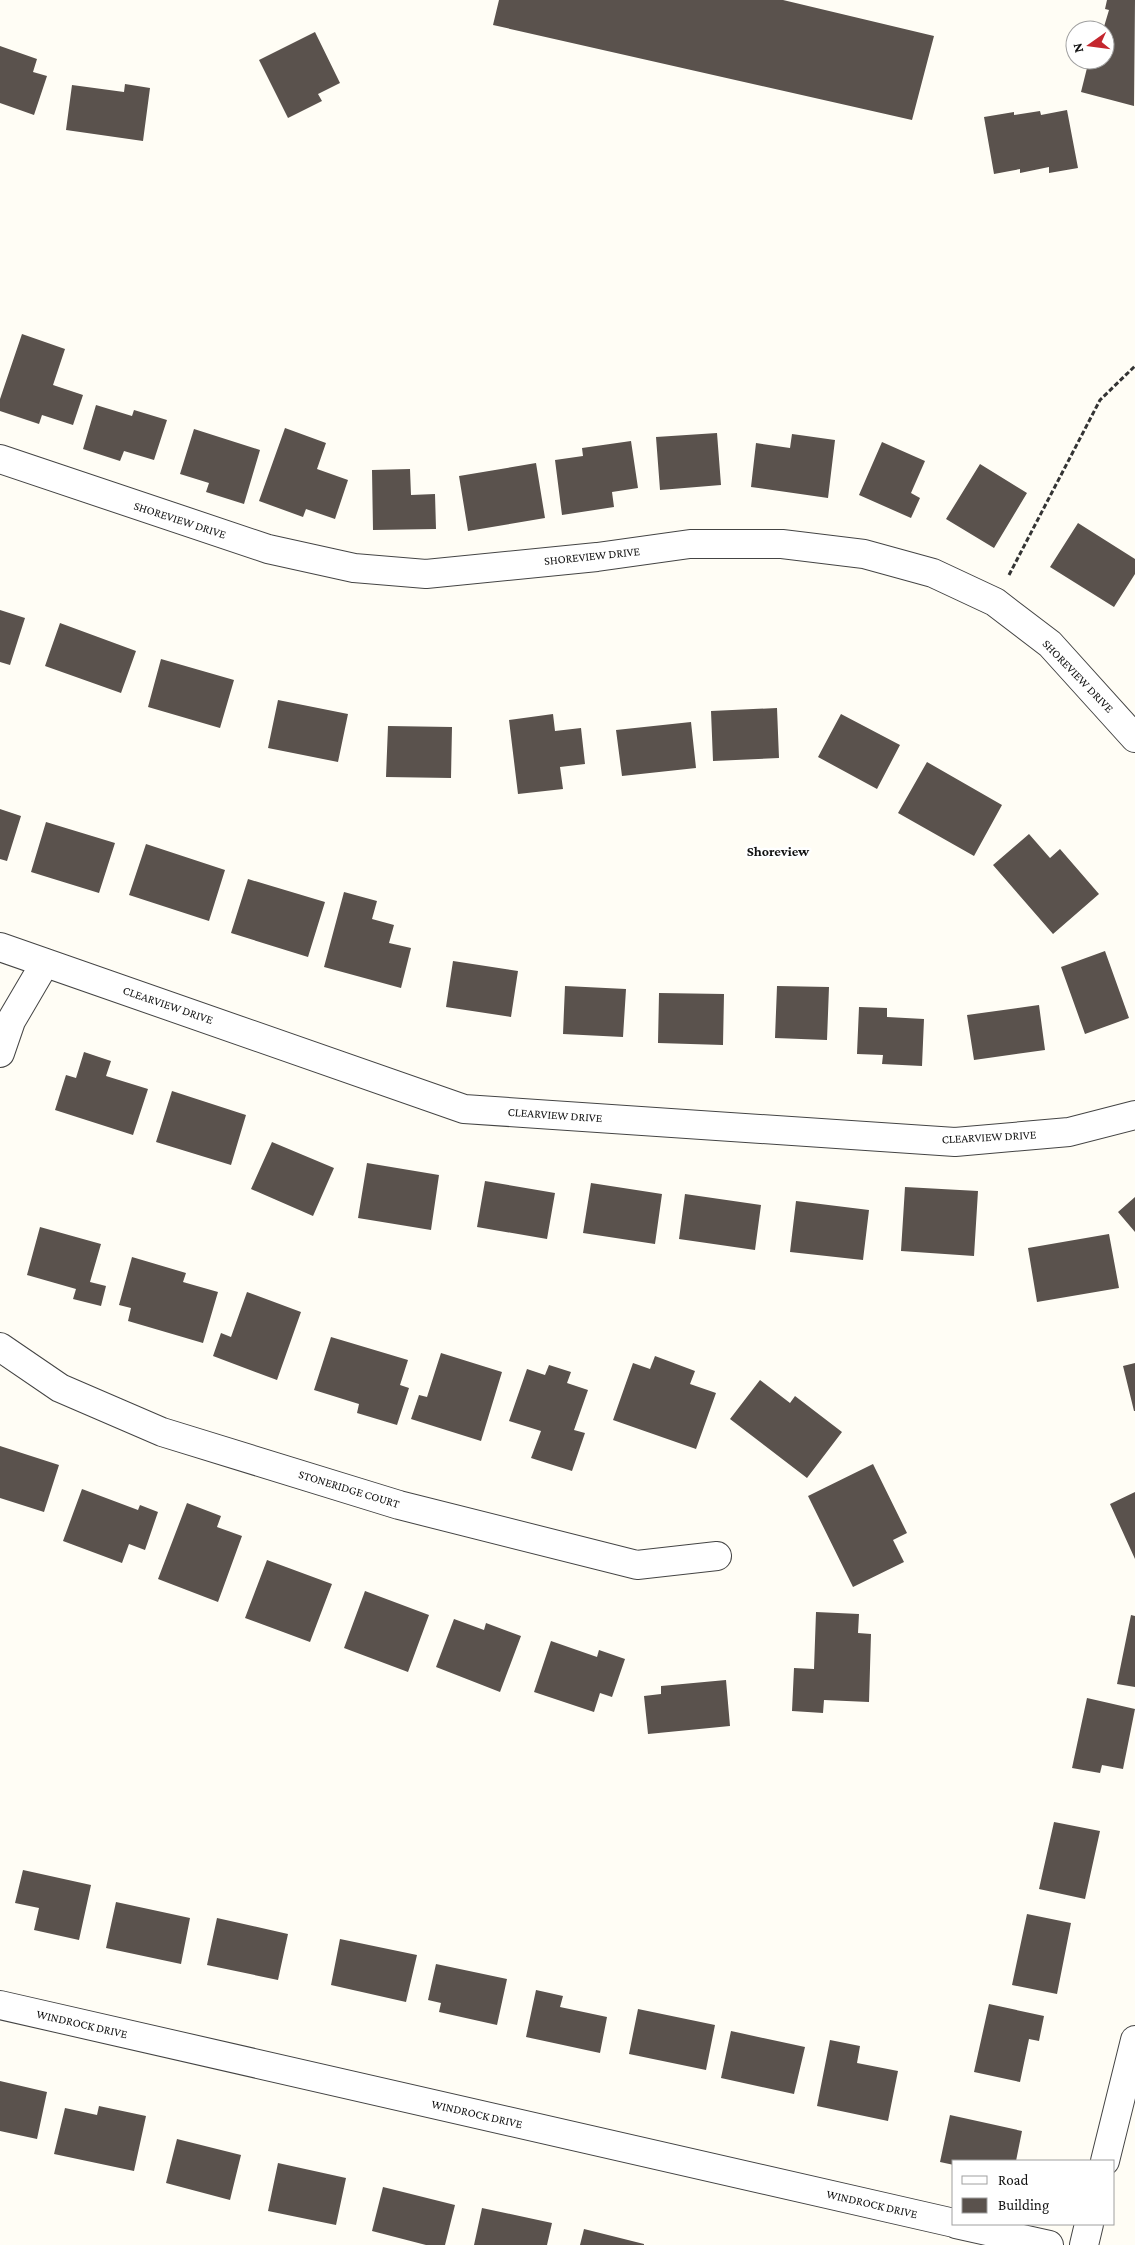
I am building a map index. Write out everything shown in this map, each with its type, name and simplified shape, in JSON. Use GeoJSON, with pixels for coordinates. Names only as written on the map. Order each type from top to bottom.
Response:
{"type":"FeatureCollection","features":[{"type":"Feature","properties":{"kind":"street","name":"SHOREVIEW DRIVE"},"geometry":{"type":"LineString","coordinates":[[0,459],[268,550],[354,568],[426,574],[596,557],[690,544],[782,544],[864,554],[933,573],[995,602],[1050,644],[1135,738]]}},
{"type":"Feature","properties":{"kind":"street","name":"CLEARVIEW DRIVE"},"geometry":{"type":"LineString","coordinates":[[0,947],[338,1063],[464,1109],[955,1142],[1069,1132],[1135,1115]]}},
{"type":"Feature","properties":{"kind":"street"},"geometry":{"type":"LineString","coordinates":[[0,1052],[11,1021],[45,964]]}},
{"type":"Feature","properties":{"kind":"street","name":"STONERIDGE COURT"},"geometry":{"type":"LineString","coordinates":[[0,1347],[60,1388],[162,1432],[400,1505],[637,1565],[717,1556]]}},
{"type":"Feature","properties":{"kind":"street","name":"WINDROCK DRIVE"},"geometry":{"type":"LineString","coordinates":[[0,2005],[952,2223]]}},
{"type":"Feature","properties":{"kind":"street"},"geometry":{"type":"LineString","coordinates":[[1104,2160],[1135,2040]]}},
{"type":"Feature","properties":{"kind":"street","name":"WINDROCK DRIVE"},"geometry":{"type":"LineString","coordinates":[[959,2225],[1049,2245]]}},
{"type":"Feature","properties":{"kind":"street"},"geometry":{"type":"LineString","coordinates":[[1084,2245],[1089,2225]]}},
{"type":"Feature","properties":{"kind":"path"},"geometry":{"type":"LineString","coordinates":[[995,602],[1100,400],[1135,366]]}},
{"type":"Feature","properties":{"kind":"building"},"geometry":{"type":"Polygon","coordinates":[[[499,0],[783,0],[934,36],[912,120],[493,25],[499,0]]]}},
{"type":"Feature","properties":{"kind":"building"},"geometry":{"type":"Polygon","coordinates":[[[1107,0],[1135,0],[1134,106],[1081,92],[1086,70],[1115,70],[1115,20],[1106,20],[1109,10],[1105,9],[1107,0]]]}},
{"type":"Feature","properties":{"kind":"building"},"geometry":{"type":"Polygon","coordinates":[[[315,32],[340,83],[318,94],[322,101],[288,118],[259,60],[315,32]]]}},
{"type":"Feature","properties":{"kind":"building"},"geometry":{"type":"Polygon","coordinates":[[[0,46],[37,59],[33,72],[47,76],[34,115],[0,103],[0,46]]]}},
{"type":"Feature","properties":{"kind":"building"},"geometry":{"type":"Polygon","coordinates":[[[125,84],[150,88],[143,141],[66,130],[72,85],[124,92],[125,84]]]}},
{"type":"Feature","properties":{"kind":"building"},"geometry":{"type":"Polygon","coordinates":[[[1067,110],[1078,168],[1049,173],[1049,167],[1020,173],[1020,169],[994,174],[984,117],[1014,112],[1014,115],[1040,111],[1041,115],[1067,110]]]}},
{"type":"Feature","properties":{"kind":"building"},"geometry":{"type":"Polygon","coordinates":[[[22,334],[65,349],[53,385],[83,395],[73,425],[42,415],[39,424],[0,411],[0,399],[22,334]]]}},
{"type":"Feature","properties":{"kind":"building"},"geometry":{"type":"Polygon","coordinates":[[[96,405],[132,416],[134,410],[167,420],[154,460],[124,451],[120,461],[83,449],[96,405]]]}},
{"type":"Feature","properties":{"kind":"building"},"geometry":{"type":"Polygon","coordinates":[[[285,428],[326,443],[317,469],[348,480],[335,519],[306,509],[303,517],[259,501],[285,428]]]}},
{"type":"Feature","properties":{"kind":"building"},"geometry":{"type":"Polygon","coordinates":[[[194,429],[260,450],[244,504],[206,492],[209,483],[180,474],[194,429]]]}},
{"type":"Feature","properties":{"kind":"building"},"geometry":{"type":"Polygon","coordinates":[[[717,433],[721,485],[660,490],[656,437],[717,433]]]}},
{"type":"Feature","properties":{"kind":"building"},"geometry":{"type":"Polygon","coordinates":[[[792,434],[835,440],[828,498],[751,487],[756,443],[790,448],[792,434]]]}},
{"type":"Feature","properties":{"kind":"building"},"geometry":{"type":"Polygon","coordinates":[[[631,441],[638,488],[612,492],[614,507],[562,515],[555,460],[583,456],[582,448],[631,441]]]}},
{"type":"Feature","properties":{"kind":"building"},"geometry":{"type":"Polygon","coordinates":[[[882,442],[925,461],[911,493],[920,498],[911,518],[859,495],[882,442]]]}},
{"type":"Feature","properties":{"kind":"building"},"geometry":{"type":"Polygon","coordinates":[[[536,463],[545,518],[468,531],[459,476],[536,463]]]}},
{"type":"Feature","properties":{"kind":"building"},"geometry":{"type":"Polygon","coordinates":[[[980,464],[1027,493],[994,548],[946,519],[980,464]]]}},
{"type":"Feature","properties":{"kind":"building"},"geometry":{"type":"Polygon","coordinates":[[[410,469],[411,495],[435,494],[436,529],[373,530],[372,470],[410,469]]]}},
{"type":"Feature","properties":{"kind":"building"},"geometry":{"type":"Polygon","coordinates":[[[1078,523],[1135,559],[1135,574],[1114,607],[1050,567],[1078,523]]]}},
{"type":"Feature","properties":{"kind":"building"},"geometry":{"type":"Polygon","coordinates":[[[0,610],[25,618],[10,665],[0,662],[0,610]]]}},
{"type":"Feature","properties":{"kind":"building"},"geometry":{"type":"Polygon","coordinates":[[[60,623],[136,651],[121,693],[45,666],[60,623]]]}},
{"type":"Feature","properties":{"kind":"building"},"geometry":{"type":"Polygon","coordinates":[[[161,659],[234,680],[220,728],[148,707],[161,659]]]}},
{"type":"Feature","properties":{"kind":"building"},"geometry":{"type":"Polygon","coordinates":[[[278,700],[348,714],[338,762],[268,748],[278,700]]]}},
{"type":"Feature","properties":{"kind":"building"},"geometry":{"type":"Polygon","coordinates":[[[777,708],[779,758],[713,761],[711,711],[777,708]]]}},
{"type":"Feature","properties":{"kind":"building"},"geometry":{"type":"Polygon","coordinates":[[[553,714],[555,731],[581,728],[585,764],[560,767],[563,789],[518,794],[509,720],[553,714]]]}},
{"type":"Feature","properties":{"kind":"building"},"geometry":{"type":"Polygon","coordinates":[[[841,714],[900,745],[877,789],[818,757],[841,714]]]}},
{"type":"Feature","properties":{"kind":"building"},"geometry":{"type":"Polygon","coordinates":[[[691,722],[696,768],[622,776],[616,730],[691,722]]]}},
{"type":"Feature","properties":{"kind":"building"},"geometry":{"type":"Polygon","coordinates":[[[388,726],[452,727],[451,778],[386,777],[388,726]]]}},
{"type":"Feature","properties":{"kind":"building"},"geometry":{"type":"Polygon","coordinates":[[[927,762],[1002,805],[974,856],[898,813],[927,762]]]}},
{"type":"Feature","properties":{"kind":"building"},"geometry":{"type":"Polygon","coordinates":[[[0,809],[21,816],[7,861],[0,859],[0,809]]]}},
{"type":"Feature","properties":{"kind":"building"},"geometry":{"type":"Polygon","coordinates":[[[46,822],[115,843],[99,893],[31,872],[46,822]]]}},
{"type":"Feature","properties":{"kind":"building"},"geometry":{"type":"Polygon","coordinates":[[[1029,834],[1050,858],[1060,849],[1099,894],[1053,934],[993,865],[1029,834]]]}},
{"type":"Feature","properties":{"kind":"building"},"geometry":{"type":"Polygon","coordinates":[[[146,844],[225,870],[209,921],[129,895],[146,844]]]}},
{"type":"Feature","properties":{"kind":"building"},"geometry":{"type":"Polygon","coordinates":[[[248,879],[325,902],[308,957],[231,933],[248,879]]]}},
{"type":"Feature","properties":{"kind":"building"},"geometry":{"type":"Polygon","coordinates":[[[344,892],[377,901],[372,919],[394,925],[389,943],[411,948],[401,988],[324,967],[344,892]]]}},
{"type":"Feature","properties":{"kind":"building"},"geometry":{"type":"Polygon","coordinates":[[[1105,951],[1129,1018],[1085,1034],[1061,967],[1105,951]]]}},
{"type":"Feature","properties":{"kind":"building"},"geometry":{"type":"Polygon","coordinates":[[[453,961],[518,971],[511,1017],[446,1007],[453,961]]]}},
{"type":"Feature","properties":{"kind":"building"},"geometry":{"type":"Polygon","coordinates":[[[565,986],[626,989],[623,1037],[563,1034],[565,986]]]}},
{"type":"Feature","properties":{"kind":"building"},"geometry":{"type":"Polygon","coordinates":[[[777,986],[829,987],[827,1040],[775,1038],[777,986]]]}},
{"type":"Feature","properties":{"kind":"building"},"geometry":{"type":"Polygon","coordinates":[[[659,993],[724,994],[723,1045],[658,1043],[659,993]]]}},
{"type":"Feature","properties":{"kind":"building"},"geometry":{"type":"Polygon","coordinates":[[[1039,1005],[1045,1050],[974,1060],[967,1015],[1039,1005]]]}},
{"type":"Feature","properties":{"kind":"building"},"geometry":{"type":"Polygon","coordinates":[[[859,1007],[887,1008],[887,1017],[924,1019],[922,1066],[882,1064],[883,1055],[857,1054],[859,1007]]]}},
{"type":"Feature","properties":{"kind":"building"},"geometry":{"type":"Polygon","coordinates":[[[84,1052],[111,1061],[106,1076],[148,1089],[133,1135],[55,1110],[66,1075],[76,1078],[84,1052]]]}},
{"type":"Feature","properties":{"kind":"building"},"geometry":{"type":"Polygon","coordinates":[[[172,1091],[246,1115],[231,1165],[156,1142],[172,1091]]]}},
{"type":"Feature","properties":{"kind":"building"},"geometry":{"type":"Polygon","coordinates":[[[272,1142],[334,1168],[313,1216],[251,1189],[272,1142]]]}},
{"type":"Feature","properties":{"kind":"building"},"geometry":{"type":"Polygon","coordinates":[[[367,1163],[439,1175],[431,1230],[358,1218],[367,1163]]]}},
{"type":"Feature","properties":{"kind":"building"},"geometry":{"type":"Polygon","coordinates":[[[485,1181],[555,1193],[547,1239],[477,1227],[485,1181]]]}},
{"type":"Feature","properties":{"kind":"building"},"geometry":{"type":"Polygon","coordinates":[[[591,1183],[662,1194],[655,1244],[583,1233],[591,1183]]]}},
{"type":"Feature","properties":{"kind":"building"},"geometry":{"type":"Polygon","coordinates":[[[905,1187],[978,1191],[974,1256],[901,1251],[905,1187]]]}},
{"type":"Feature","properties":{"kind":"building"},"geometry":{"type":"Polygon","coordinates":[[[685,1194],[761,1205],[755,1250],[679,1239],[685,1194]]]}},
{"type":"Feature","properties":{"kind":"building"},"geometry":{"type":"Polygon","coordinates":[[[1135,1197],[1135,1232],[1118,1212],[1135,1197]]]}},
{"type":"Feature","properties":{"kind":"building"},"geometry":{"type":"Polygon","coordinates":[[[796,1201],[869,1210],[863,1260],[790,1252],[796,1201]]]}},
{"type":"Feature","properties":{"kind":"building"},"geometry":{"type":"Polygon","coordinates":[[[40,1227],[101,1244],[90,1282],[106,1286],[101,1306],[73,1299],[76,1289],[27,1275],[40,1227]]]}},
{"type":"Feature","properties":{"kind":"building"},"geometry":{"type":"Polygon","coordinates":[[[1109,1234],[1119,1288],[1037,1302],[1028,1248],[1109,1234]]]}},
{"type":"Feature","properties":{"kind":"building"},"geometry":{"type":"Polygon","coordinates":[[[132,1257],[186,1273],[183,1282],[218,1292],[203,1343],[128,1321],[131,1308],[119,1305],[132,1257]]]}},
{"type":"Feature","properties":{"kind":"building"},"geometry":{"type":"Polygon","coordinates":[[[247,1292],[301,1312],[277,1380],[213,1356],[221,1333],[231,1337],[247,1292]]]}},
{"type":"Feature","properties":{"kind":"building"},"geometry":{"type":"Polygon","coordinates":[[[331,1337],[408,1360],[400,1385],[409,1388],[397,1425],[357,1413],[359,1404],[314,1390],[331,1337]]]}},
{"type":"Feature","properties":{"kind":"building"},"geometry":{"type":"Polygon","coordinates":[[[441,1353],[502,1372],[481,1441],[411,1419],[419,1395],[427,1397],[441,1353]]]}},
{"type":"Feature","properties":{"kind":"building"},"geometry":{"type":"Polygon","coordinates":[[[655,1356],[695,1371],[690,1384],[716,1393],[696,1449],[613,1420],[633,1363],[650,1369],[655,1356]]]}},
{"type":"Feature","properties":{"kind":"building"},"geometry":{"type":"Polygon","coordinates":[[[1135,1363],[1135,1411],[1134,1411],[1123,1366],[1135,1363]]]}},
{"type":"Feature","properties":{"kind":"building"},"geometry":{"type":"Polygon","coordinates":[[[549,1365],[571,1372],[567,1383],[588,1390],[574,1430],[585,1433],[572,1471],[531,1458],[541,1431],[509,1421],[527,1369],[545,1375],[549,1365]]]}},
{"type":"Feature","properties":{"kind":"building"},"geometry":{"type":"Polygon","coordinates":[[[760,1380],[790,1403],[795,1396],[842,1432],[807,1478],[730,1419],[760,1380]]]}},
{"type":"Feature","properties":{"kind":"building"},"geometry":{"type":"Polygon","coordinates":[[[0,1446],[59,1465],[44,1512],[0,1498],[0,1446]]]}},
{"type":"Feature","properties":{"kind":"building"},"geometry":{"type":"Polygon","coordinates":[[[873,1464],[907,1533],[893,1540],[904,1562],[853,1587],[808,1496],[873,1464]]]}},
{"type":"Feature","properties":{"kind":"building"},"geometry":{"type":"Polygon","coordinates":[[[82,1489],[138,1510],[140,1505],[158,1512],[145,1550],[129,1544],[122,1563],[63,1541],[82,1489]]]}},
{"type":"Feature","properties":{"kind":"building"},"geometry":{"type":"Polygon","coordinates":[[[1135,1492],[1135,1559],[1110,1504],[1135,1492]]]}},
{"type":"Feature","properties":{"kind":"building"},"geometry":{"type":"Polygon","coordinates":[[[187,1503],[221,1516],[217,1527],[242,1536],[218,1602],[158,1579],[187,1503]]]}},
{"type":"Feature","properties":{"kind":"building"},"geometry":{"type":"Polygon","coordinates":[[[267,1560],[332,1584],[310,1642],[245,1618],[267,1560]]]}},
{"type":"Feature","properties":{"kind":"building"},"geometry":{"type":"Polygon","coordinates":[[[365,1591],[429,1615],[408,1672],[344,1648],[365,1591]]]}},
{"type":"Feature","properties":{"kind":"building"},"geometry":{"type":"Polygon","coordinates":[[[816,1612],[859,1614],[858,1633],[871,1634],[869,1702],[824,1700],[823,1713],[792,1711],[794,1668],[814,1669],[816,1612]]]}},
{"type":"Feature","properties":{"kind":"building"},"geometry":{"type":"Polygon","coordinates":[[[1131,1615],[1135,1616],[1135,1687],[1117,1684],[1131,1615]]]}},
{"type":"Feature","properties":{"kind":"building"},"geometry":{"type":"Polygon","coordinates":[[[454,1619],[484,1630],[486,1623],[521,1636],[500,1692],[436,1667],[454,1619]]]}},
{"type":"Feature","properties":{"kind":"building"},"geometry":{"type":"Polygon","coordinates":[[[551,1641],[597,1657],[599,1650],[625,1659],[612,1697],[600,1693],[594,1712],[534,1692],[551,1641]]]}},
{"type":"Feature","properties":{"kind":"building"},"geometry":{"type":"Polygon","coordinates":[[[726,1680],[730,1726],[648,1734],[644,1696],[661,1694],[661,1686],[726,1680]]]}},
{"type":"Feature","properties":{"kind":"building"},"geometry":{"type":"Polygon","coordinates":[[[1087,1698],[1135,1709],[1123,1769],[1102,1765],[1100,1773],[1072,1768],[1087,1698]]]}},
{"type":"Feature","properties":{"kind":"building"},"geometry":{"type":"Polygon","coordinates":[[[1054,1822],[1100,1831],[1085,1899],[1039,1889],[1054,1822]]]}},
{"type":"Feature","properties":{"kind":"building"},"geometry":{"type":"Polygon","coordinates":[[[23,1870],[91,1885],[79,1940],[34,1930],[39,1908],[15,1903],[23,1870]]]}},
{"type":"Feature","properties":{"kind":"building"},"geometry":{"type":"Polygon","coordinates":[[[116,1902],[190,1918],[181,1964],[106,1948],[116,1902]]]}},
{"type":"Feature","properties":{"kind":"building"},"geometry":{"type":"Polygon","coordinates":[[[1027,1914],[1071,1923],[1057,1994],[1012,1985],[1027,1914]]]}},
{"type":"Feature","properties":{"kind":"building"},"geometry":{"type":"Polygon","coordinates":[[[217,1918],[288,1934],[278,1980],[207,1965],[217,1918]]]}},
{"type":"Feature","properties":{"kind":"building"},"geometry":{"type":"Polygon","coordinates":[[[340,1939],[417,1955],[406,2002],[331,1985],[340,1939]]]}},
{"type":"Feature","properties":{"kind":"building"},"geometry":{"type":"Polygon","coordinates":[[[436,1964],[507,1979],[497,2025],[439,2012],[441,2003],[428,2000],[436,1964]]]}},
{"type":"Feature","properties":{"kind":"building"},"geometry":{"type":"Polygon","coordinates":[[[536,1990],[563,1996],[560,2007],[607,2017],[600,2053],[526,2037],[536,1990]]]}},
{"type":"Feature","properties":{"kind":"building"},"geometry":{"type":"Polygon","coordinates":[[[989,2004],[1044,2016],[1039,2041],[1029,2039],[1020,2082],[974,2072],[989,2004]]]}},
{"type":"Feature","properties":{"kind":"building"},"geometry":{"type":"Polygon","coordinates":[[[638,2009],[715,2025],[706,2070],[629,2054],[638,2009]]]}},
{"type":"Feature","properties":{"kind":"building"},"geometry":{"type":"Polygon","coordinates":[[[731,2031],[805,2047],[794,2094],[721,2078],[731,2031]]]}},
{"type":"Feature","properties":{"kind":"building"},"geometry":{"type":"Polygon","coordinates":[[[830,2040],[860,2046],[857,2063],[898,2071],[888,2121],[817,2106],[830,2040]]]}},
{"type":"Feature","properties":{"kind":"building"},"geometry":{"type":"Polygon","coordinates":[[[0,2081],[47,2092],[37,2139],[0,2131],[0,2081]]]}},
{"type":"Feature","properties":{"kind":"building"},"geometry":{"type":"Polygon","coordinates":[[[99,2106],[146,2116],[134,2171],[54,2154],[65,2108],[97,2115],[99,2106]]]}},
{"type":"Feature","properties":{"kind":"building"},"geometry":{"type":"Polygon","coordinates":[[[950,2115],[1022,2131],[1016,2160],[952,2160],[952,2165],[940,2162],[950,2115]]]}},
{"type":"Feature","properties":{"kind":"building"},"geometry":{"type":"Polygon","coordinates":[[[177,2139],[241,2155],[230,2200],[166,2183],[177,2139]]]}},
{"type":"Feature","properties":{"kind":"building"},"geometry":{"type":"Polygon","coordinates":[[[278,2163],[346,2178],[336,2225],[268,2211],[278,2163]]]}},
{"type":"Feature","properties":{"kind":"building"},"geometry":{"type":"Polygon","coordinates":[[[383,2187],[455,2205],[445,2245],[426,2245],[372,2231],[383,2187]]]}},
{"type":"Feature","properties":{"kind":"building"},"geometry":{"type":"Polygon","coordinates":[[[482,2208],[552,2223],[547,2245],[474,2245],[482,2208]]]}},
{"type":"Feature","properties":{"kind":"building"},"geometry":{"type":"Polygon","coordinates":[[[584,2229],[644,2244],[644,2245],[580,2245],[584,2229]]]}},
{"type":"Feature","properties":{"kind":"district","name":"Shoreview"},"geometry":{"type":"Point","coordinates":[778,851]}}]}
